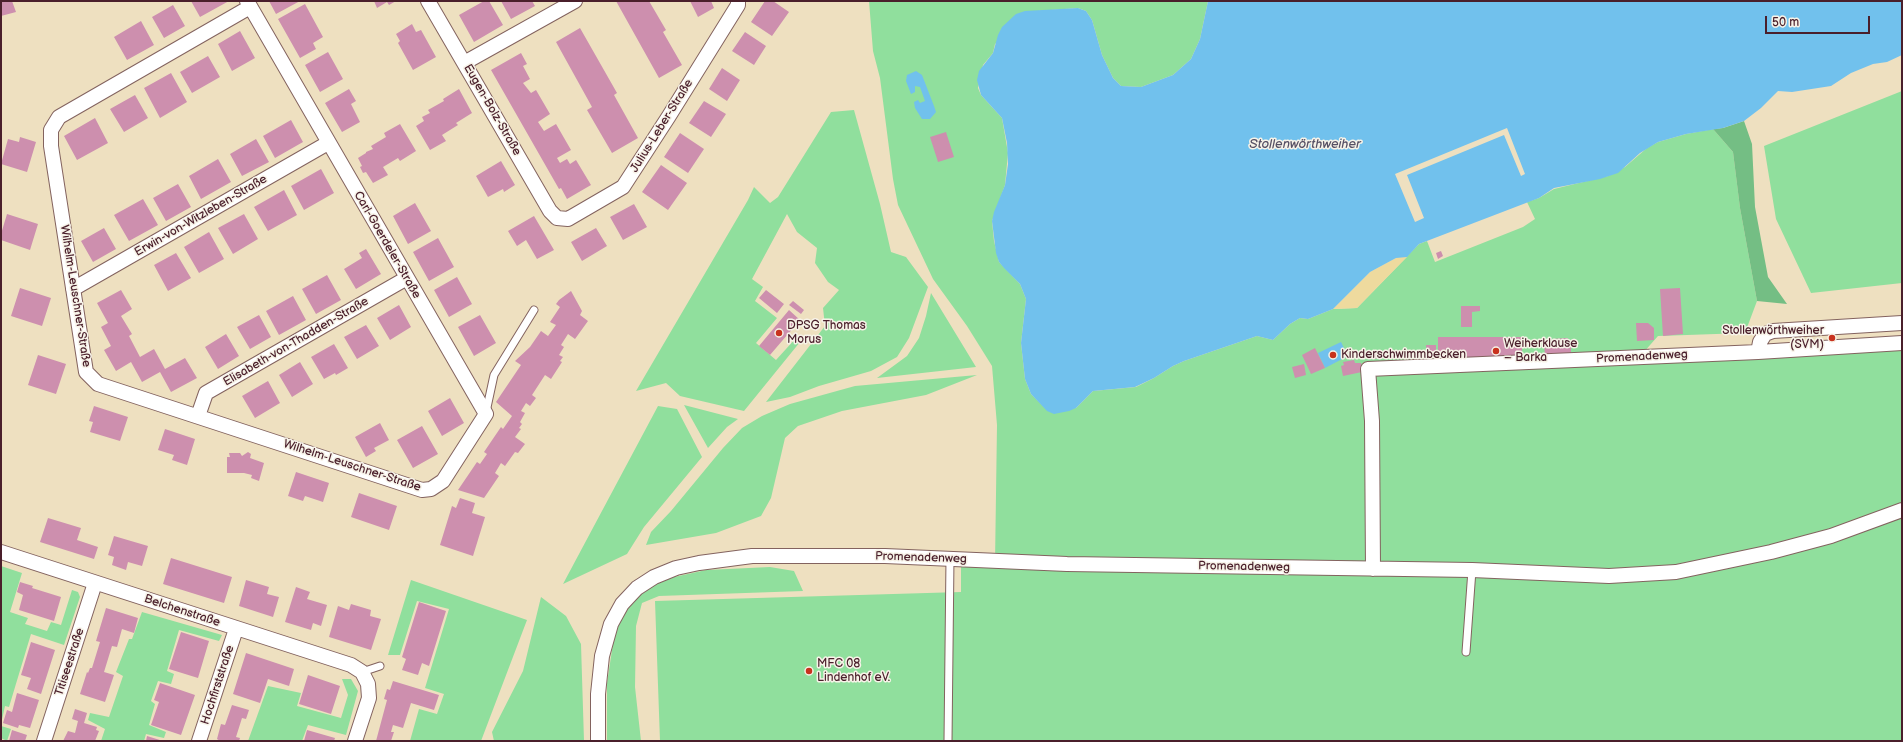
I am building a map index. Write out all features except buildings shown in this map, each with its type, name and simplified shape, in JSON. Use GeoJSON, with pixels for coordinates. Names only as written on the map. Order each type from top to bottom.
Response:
{"type":"FeatureCollection","features":[{"type":"Feature","properties":{"kind":"street","name":"Eugen-Bolz-Straße"},"geometry":{"type":"LineString","coordinates":[[428,1],[550,211],[557,218]]}},
{"type":"Feature","properties":{"kind":"street"},"geometry":{"type":"LineString","coordinates":[[464,63],[575,1]]}},
{"type":"Feature","properties":{"kind":"street","name":"Julius-Leber-Straße"},"geometry":{"type":"LineString","coordinates":[[557,218],[568,219],[623,186],[673,110],[738,5],[738,1]]}},
{"type":"Feature","properties":{"kind":"street","name":"Carl-Goerdeler-Straße"},"geometry":{"type":"LineString","coordinates":[[249,4],[486,414]]}},
{"type":"Feature","properties":{"kind":"street","name":"Wilhelm-Leuschner-Straße"},"geometry":{"type":"LineString","coordinates":[[249,4],[59,117],[51,130],[51,146],[86,372],[98,384],[422,490],[431,490],[439,485],[486,414]]}},
{"type":"Feature","properties":{"kind":"street","name":"Erwin-von-Witzleben-Straße"},"geometry":{"type":"LineString","coordinates":[[73,290],[328,143]]}},
{"type":"Feature","properties":{"kind":"street","name":"Elisabeth-von-Thadden-Straße"},"geometry":{"type":"LineString","coordinates":[[198,416],[206,393],[406,278]]}},
{"type":"Feature","properties":{"kind":"street"},"geometry":{"type":"LineString","coordinates":[[1758,352],[1760,342],[1765,334],[1773,331],[1902,323]]}},
{"type":"Feature","properties":{"kind":"street","name":"Promenadenweg"},"geometry":{"type":"LineString","coordinates":[[1374,569],[1372,421],[1368,369],[1758,352],[1902,343]]}},
{"type":"Feature","properties":{"kind":"street","name":"Promenadenweg"},"geometry":{"type":"LineString","coordinates":[[598,741],[598,694],[602,656],[611,624],[622,604],[637,588],[654,577],[676,568],[752,556],[885,556],[1067,564],[1472,570],[1608,576],[1676,572],[1771,552],[1830,536],[1902,510]]}},
{"type":"Feature","properties":{"kind":"street","name":"Belchenstraße"},"geometry":{"type":"LineString","coordinates":[[1,552],[236,629],[352,665],[362,672]]}},
{"type":"Feature","properties":{"kind":"street","name":"Titiseestraße"},"geometry":{"type":"LineString","coordinates":[[44,741],[96,583]]}},
{"type":"Feature","properties":{"kind":"street","name":"Hochfirststraße"},"geometry":{"type":"LineString","coordinates":[[199,741],[236,629]]}},
{"type":"Feature","properties":{"kind":"street"},"geometry":{"type":"LineString","coordinates":[[355,741],[369,698],[368,684],[362,672]]}},
{"type":"Feature","properties":{"kind":"lane"},"geometry":{"type":"LineString","coordinates":[[486,414],[494,375],[534,310]]}},
{"type":"Feature","properties":{"kind":"lane"},"geometry":{"type":"LineString","coordinates":[[948,741],[950,558]]}},
{"type":"Feature","properties":{"kind":"lane"},"geometry":{"type":"LineString","coordinates":[[1466,652],[1472,570]]}},
{"type":"Feature","properties":{"kind":"lane"},"geometry":{"type":"LineString","coordinates":[[362,672],[380,666]]}},
{"type":"Feature","properties":{"kind":"green space"},"geometry":{"type":"Polygon","coordinates":[[[869,1],[1208,1],[1200,39],[1191,59],[1173,75],[1141,87],[1121,86],[1113,78],[1102,55],[1092,20],[1086,11],[1078,8],[1038,11],[995,44],[993,53],[983,65],[978,88],[981,95],[1002,118],[1008,153],[1005,185],[992,221],[994,241],[999,262],[1020,284],[1026,299],[1021,343],[1025,379],[1031,394],[1047,410],[1076,408],[1093,391],[1136,387],[1184,361],[1257,336],[1273,340],[1290,324],[1300,318],[1308,319],[1333,309],[1357,308],[1419,244],[1427,241],[1435,262],[1523,227],[1535,219],[1527,202],[1539,198],[1554,189],[1608,176],[1625,167],[1647,148],[1658,142],[1686,134],[1713,129],[1733,152],[1740,208],[1757,301],[1745,333],[1658,336],[1643,353],[1362,363],[1362,372],[1902,347],[1902,741],[660,741],[655,601],[961,592],[961,563],[995,563],[997,425],[992,366],[967,326],[933,279],[898,205],[893,179],[880,78],[873,51],[869,1]]]}},
{"type":"Feature","properties":{"kind":"green space"},"geometry":{"type":"Polygon","coordinates":[[[1902,91],[1902,283],[1811,293],[1776,219],[1764,146],[1902,91]]]}},
{"type":"Feature","properties":{"kind":"green space"},"geometry":{"type":"Polygon","coordinates":[[[854,110],[880,204],[891,252],[906,257],[928,287],[909,338],[897,357],[871,371],[819,386],[790,397],[766,402],[825,326],[823,308],[839,290],[828,282],[815,263],[817,248],[797,232],[787,214],[752,279],[763,287],[755,301],[777,318],[756,343],[776,360],[796,338],[800,342],[744,411],[680,396],[666,383],[636,391],[748,200],[754,187],[770,203],[778,197],[831,112],[854,110]]]}},
{"type":"Feature","properties":{"kind":"green space"},"geometry":{"type":"Polygon","coordinates":[[[1744,121],[1752,144],[1755,207],[1768,277],[1787,304],[1757,301],[1740,208],[1733,152],[1713,129],[1723,128],[1744,121]]]}},
{"type":"Feature","properties":{"kind":"green space"},"geometry":{"type":"Polygon","coordinates":[[[931,293],[976,367],[877,378],[907,356],[919,338],[931,293]]]}},
{"type":"Feature","properties":{"kind":"green space"},"geometry":{"type":"Polygon","coordinates":[[[977,375],[926,395],[842,411],[798,426],[785,438],[771,498],[761,516],[716,533],[646,545],[651,532],[671,511],[723,448],[742,428],[762,416],[790,404],[855,386],[977,375]]]}},
{"type":"Feature","properties":{"kind":"green space"},"geometry":{"type":"Polygon","coordinates":[[[684,405],[738,419],[727,427],[708,448],[684,405]]]}},
{"type":"Feature","properties":{"kind":"green space"},"geometry":{"type":"Polygon","coordinates":[[[658,406],[677,409],[702,457],[644,527],[627,554],[563,584],[658,406]]]}},
{"type":"Feature","properties":{"kind":"green space"},"geometry":{"type":"Polygon","coordinates":[[[1,566],[22,573],[10,612],[28,618],[25,624],[47,631],[51,622],[61,625],[72,590],[78,592],[80,597],[64,645],[31,634],[9,707],[5,706],[1,724],[1,566]]]}},
{"type":"Feature","properties":{"kind":"green space"},"geometry":{"type":"Polygon","coordinates":[[[770,567],[794,571],[803,591],[659,596],[642,603],[636,626],[635,687],[641,741],[607,741],[607,683],[614,637],[623,609],[656,581],[706,570],[770,567]]]}},
{"type":"Feature","properties":{"kind":"green space"},"geometry":{"type":"Polygon","coordinates":[[[411,580],[527,620],[481,741],[410,741],[419,709],[437,714],[444,694],[425,688],[449,609],[417,601],[400,655],[388,655],[411,580]]]}},
{"type":"Feature","properties":{"kind":"green space"},"geometry":{"type":"Polygon","coordinates":[[[541,597],[566,616],[581,644],[584,741],[494,741],[492,732],[523,671],[541,597]]]}},
{"type":"Feature","properties":{"kind":"green space"},"geometry":{"type":"Polygon","coordinates":[[[142,612],[222,635],[219,641],[179,630],[167,671],[174,674],[171,684],[158,681],[151,701],[155,704],[149,725],[166,732],[164,738],[146,734],[144,741],[101,741],[105,729],[88,720],[90,713],[109,717],[123,676],[116,672],[129,639],[132,639],[142,612]]]}},
{"type":"Feature","properties":{"kind":"green space"},"geometry":{"type":"Polygon","coordinates":[[[342,679],[351,679],[358,691],[346,735],[308,725],[302,741],[248,741],[268,686],[301,693],[297,706],[341,718],[348,695],[342,679]]]}},
{"type":"Feature","properties":{"kind":"green space"},"geometry":{"type":"Polygon","coordinates":[[[1,726],[11,729],[7,741],[1,738],[1,726]]]}},
{"type":"Feature","properties":{"kind":"sand"},"geometry":{"type":"Polygon","coordinates":[[[1402,256],[1407,257],[1357,308],[1333,309],[1370,272],[1402,256]]]}},
{"type":"Feature","properties":{"kind":"water","name":"Stollenwörthweiher"},"geometry":{"type":"Polygon","coordinates":[[[1208,1],[1902,1],[1902,55],[1887,62],[1873,64],[1851,73],[1831,86],[1792,92],[1778,91],[1761,108],[1744,121],[1723,128],[1686,134],[1658,142],[1640,153],[1618,173],[1600,179],[1554,188],[1539,198],[1419,244],[1407,257],[1396,258],[1370,272],[1333,309],[1308,319],[1300,318],[1290,324],[1273,340],[1257,336],[1184,361],[1135,387],[1093,391],[1076,408],[1054,414],[1047,411],[1031,394],[1025,379],[1021,343],[1026,299],[1020,284],[999,262],[996,253],[992,221],[1005,185],[1008,164],[1007,143],[1002,118],[981,95],[977,80],[979,71],[993,53],[1002,27],[1016,14],[1025,11],[1078,8],[1086,11],[1092,20],[1102,55],[1113,78],[1121,86],[1141,87],[1173,75],[1191,59],[1200,39],[1208,1]]]}},
{"type":"Feature","properties":{"kind":"water"},"geometry":{"type":"Polygon","coordinates":[[[916,71],[922,75],[936,112],[930,119],[922,119],[915,108],[914,102],[918,100],[920,103],[925,101],[920,87],[915,86],[915,92],[911,94],[906,81],[907,75],[916,71]]]}},
{"type":"Feature","properties":{"kind":"water","name":"Kinderschwimmbecken"},"geometry":{"type":"Polygon","coordinates":[[[1341,342],[1348,356],[1325,368],[1318,353],[1341,342]]]}},
{"type":"Feature","properties":{"kind":"pier"},"geometry":{"type":"Polygon","coordinates":[[[1507,128],[1525,174],[1521,176],[1504,135],[1407,175],[1424,218],[1415,222],[1395,174],[1507,128]]]}},
{"type":"Feature","properties":{"kind":"place","name":"DPSG Thomas Morus"},"geometry":{"type":"Point","coordinates":[779,333]}},
{"type":"Feature","properties":{"kind":"place","name":"Stollenwörthweiher (SVM)"},"geometry":{"type":"Point","coordinates":[1832,338]}},
{"type":"Feature","properties":{"kind":"place","name":"Weiherklause – Barka"},"geometry":{"type":"Point","coordinates":[1496,351]}},
{"type":"Feature","properties":{"kind":"place","name":"Kinderschwimmbecken"},"geometry":{"type":"Point","coordinates":[1333,355]}},
{"type":"Feature","properties":{"kind":"place","name":"MFC 08 Lindenhof eV."},"geometry":{"type":"Point","coordinates":[809,671]}}]}
